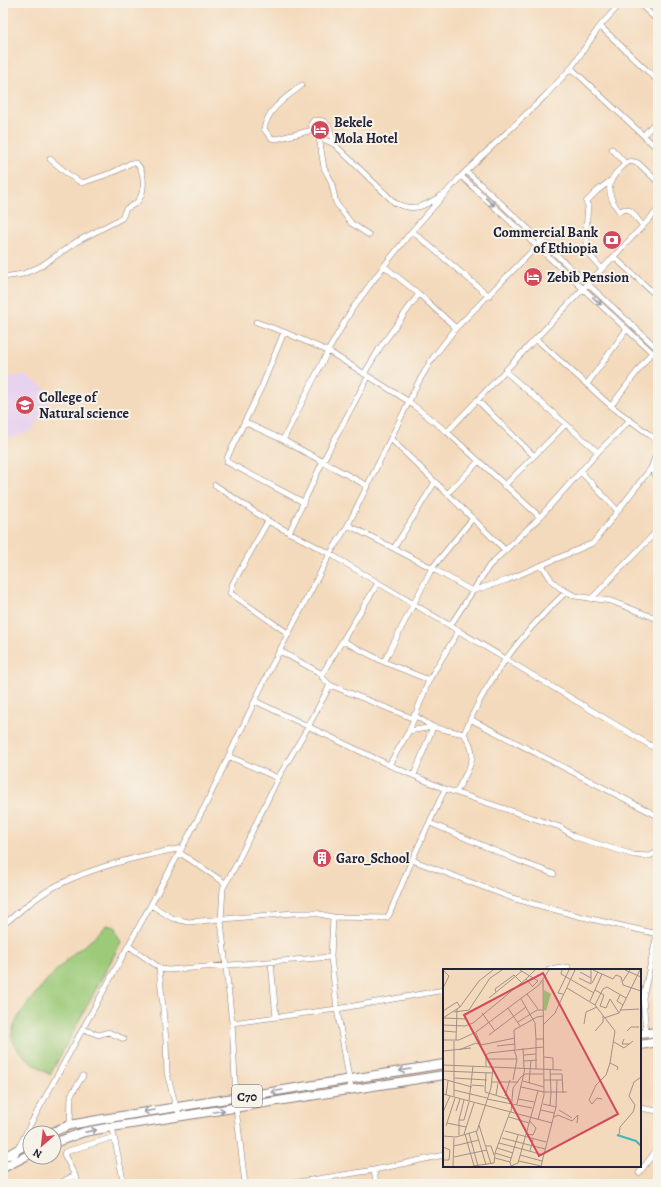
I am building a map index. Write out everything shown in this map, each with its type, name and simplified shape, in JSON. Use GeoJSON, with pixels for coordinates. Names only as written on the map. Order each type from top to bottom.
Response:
{"type":"FeatureCollection","features":[{"type":"Feature","properties":{"kind":"highway"},"geometry":{"type":"LineString","coordinates":[[643,1033],[658,1032]]}},
{"type":"Feature","properties":{"kind":"highway"},"geometry":{"type":"LineString","coordinates":[[641,1045],[658,1042]]}},
{"type":"Feature","properties":{"kind":"highway","name":"C70"},"geometry":{"type":"LineString","coordinates":[[62,1128],[70,1125],[176,1107],[443,1064]]}},
{"type":"Feature","properties":{"kind":"highway","name":"C70"},"geometry":{"type":"LineString","coordinates":[[62,1140],[84,1132],[112,1127],[443,1075]]}},
{"type":"Feature","properties":{"kind":"highway"},"geometry":{"type":"LineString","coordinates":[[3,1158],[22,1147]]}},
{"type":"Feature","properties":{"kind":"highway"},"geometry":{"type":"LineString","coordinates":[[3,1168],[12,1161],[22,1157]]}},
{"type":"Feature","properties":{"kind":"street"},"geometry":{"type":"LineString","coordinates":[[283,440],[328,351],[352,309],[384,266],[412,231],[461,176],[544,97],[570,68],[600,26],[621,3]]}},
{"type":"Feature","properties":{"kind":"street"},"geometry":{"type":"LineString","coordinates":[[639,3],[658,21]]}},
{"type":"Feature","properties":{"kind":"street"},"geometry":{"type":"LineString","coordinates":[[600,26],[658,81]]}},
{"type":"Feature","properties":{"kind":"street"},"geometry":{"type":"LineString","coordinates":[[570,68],[658,149]]}},
{"type":"Feature","properties":{"kind":"street"},"geometry":{"type":"LineString","coordinates":[[302,85],[273,108],[266,119],[264,129],[271,138],[276,139],[313,130]]}},
{"type":"Feature","properties":{"kind":"street"},"geometry":{"type":"LineString","coordinates":[[644,135],[658,119]]}},
{"type":"Feature","properties":{"kind":"street"},"geometry":{"type":"LineString","coordinates":[[334,144],[329,126],[323,121],[314,120],[311,124],[318,137],[324,168],[331,181],[336,203],[351,223],[369,235]]}},
{"type":"Feature","properties":{"kind":"street"},"geometry":{"type":"LineString","coordinates":[[318,137],[334,144],[368,179],[395,203],[404,207],[422,208],[450,190]]}},
{"type":"Feature","properties":{"kind":"street"},"geometry":{"type":"LineString","coordinates":[[612,149],[625,164]]}},
{"type":"Feature","properties":{"kind":"street"},"geometry":{"type":"LineString","coordinates":[[3,278],[23,274],[41,266],[76,242],[122,218],[125,210],[135,204],[140,196],[143,177],[141,167],[136,163],[131,163],[114,172],[82,183],[50,160]]}},
{"type":"Feature","properties":{"kind":"street"},"geometry":{"type":"LineString","coordinates":[[602,269],[588,253],[586,230],[588,206],[586,202],[610,181],[614,174],[630,161],[638,163],[658,182]]}},
{"type":"Feature","properties":{"kind":"street"},"geometry":{"type":"LineString","coordinates":[[466,171],[541,242],[627,329],[658,358]]}},
{"type":"Feature","properties":{"kind":"street"},"geometry":{"type":"LineString","coordinates":[[461,176],[536,246],[585,286],[658,350]]}},
{"type":"Feature","properties":{"kind":"street"},"geometry":{"type":"LineString","coordinates":[[610,181],[612,202],[620,211],[626,209],[631,211],[643,226]]}},
{"type":"Feature","properties":{"kind":"street"},"geometry":{"type":"LineString","coordinates":[[447,432],[506,372],[585,286],[658,210]]}},
{"type":"Feature","properties":{"kind":"street"},"geometry":{"type":"LineString","coordinates":[[412,231],[489,296]]}},
{"type":"Feature","properties":{"kind":"street"},"geometry":{"type":"LineString","coordinates":[[12,1161],[206,804],[255,700],[330,554],[348,525],[366,485],[391,439],[408,401],[432,359],[456,328],[541,242]]}},
{"type":"Feature","properties":{"kind":"street"},"geometry":{"type":"LineString","coordinates":[[614,257],[658,297]]}},
{"type":"Feature","properties":{"kind":"street"},"geometry":{"type":"LineString","coordinates":[[384,266],[419,294],[456,328]]}},
{"type":"Feature","properties":{"kind":"street"},"geometry":{"type":"LineString","coordinates":[[289,533],[322,461],[381,346],[419,294]]}},
{"type":"Feature","properties":{"kind":"street"},"geometry":{"type":"LineString","coordinates":[[256,322],[328,351],[408,401],[447,432],[540,518]]}},
{"type":"Feature","properties":{"kind":"street"},"geometry":{"type":"LineString","coordinates":[[587,384],[627,329]]}},
{"type":"Feature","properties":{"kind":"street"},"geometry":{"type":"LineString","coordinates":[[284,332],[262,386],[227,458],[227,462],[303,502]]}},
{"type":"Feature","properties":{"kind":"street"},"geometry":{"type":"LineString","coordinates":[[536,339],[611,406],[629,421],[658,441]]}},
{"type":"Feature","properties":{"kind":"street"},"geometry":{"type":"LineString","coordinates":[[611,406],[652,352]]}},
{"type":"Feature","properties":{"kind":"street"},"geometry":{"type":"LineString","coordinates":[[506,372],[598,452]]}},
{"type":"Feature","properties":{"kind":"street"},"geometry":{"type":"LineString","coordinates":[[477,400],[534,456]]}},
{"type":"Feature","properties":{"kind":"street"},"geometry":{"type":"LineString","coordinates":[[450,626],[489,566],[540,518],[580,471],[629,421]]}},
{"type":"Feature","properties":{"kind":"street"},"geometry":{"type":"LineString","coordinates":[[244,422],[283,440],[366,485]]}},
{"type":"Feature","properties":{"kind":"street"},"geometry":{"type":"LineString","coordinates":[[504,486],[566,424]]}},
{"type":"Feature","properties":{"kind":"street"},"geometry":{"type":"LineString","coordinates":[[391,439],[505,550]]}},
{"type":"Feature","properties":{"kind":"street"},"geometry":{"type":"LineString","coordinates":[[348,525],[432,568],[472,591],[507,580],[593,543],[651,468],[658,449]]}},
{"type":"Feature","properties":{"kind":"street"},"geometry":{"type":"LineString","coordinates":[[448,493],[478,462]]}},
{"type":"Feature","properties":{"kind":"street"},"geometry":{"type":"LineString","coordinates":[[651,468],[658,480]]}},
{"type":"Feature","properties":{"kind":"street"},"geometry":{"type":"LineString","coordinates":[[580,471],[618,511]]}},
{"type":"Feature","properties":{"kind":"street"},"geometry":{"type":"LineString","coordinates":[[394,548],[435,482]]}},
{"type":"Feature","properties":{"kind":"street"},"geometry":{"type":"LineString","coordinates":[[215,485],[268,521],[330,554],[657,749]]}},
{"type":"Feature","properties":{"kind":"street"},"geometry":{"type":"LineString","coordinates":[[384,662],[432,568],[473,518]]}},
{"type":"Feature","properties":{"kind":"street"},"geometry":{"type":"LineString","coordinates":[[268,521],[232,584],[230,593],[289,634]]}},
{"type":"Feature","properties":{"kind":"street"},"geometry":{"type":"LineString","coordinates":[[591,599],[658,530]]}},
{"type":"Feature","properties":{"kind":"street"},"geometry":{"type":"LineString","coordinates":[[542,565],[552,581],[566,592],[575,596],[591,599],[611,600],[658,619]]}},
{"type":"Feature","properties":{"kind":"street"},"geometry":{"type":"LineString","coordinates":[[322,674],[378,583]]}},
{"type":"Feature","properties":{"kind":"street"},"geometry":{"type":"LineString","coordinates":[[464,734],[470,719],[505,659],[566,592]]}},
{"type":"Feature","properties":{"kind":"street"},"geometry":{"type":"LineString","coordinates":[[389,765],[409,731],[413,717],[430,680],[459,630]]}},
{"type":"Feature","properties":{"kind":"street"},"geometry":{"type":"LineString","coordinates":[[343,641],[384,662],[430,680]]}},
{"type":"Feature","properties":{"kind":"street"},"geometry":{"type":"LineString","coordinates":[[280,651],[322,674],[322,677],[330,685],[413,717],[433,727],[464,734],[472,745],[473,758],[457,791]]}},
{"type":"Feature","properties":{"kind":"street"},"geometry":{"type":"LineString","coordinates":[[236,1098],[232,1023],[221,921],[222,888],[235,867],[278,778],[330,685]]}},
{"type":"Feature","properties":{"kind":"street"},"geometry":{"type":"LineString","coordinates":[[255,700],[389,765],[445,789],[457,791],[560,826],[575,837],[634,855],[649,856],[656,853],[658,849]]}},
{"type":"Feature","properties":{"kind":"street"},"geometry":{"type":"LineString","coordinates":[[470,719],[658,816]]}},
{"type":"Feature","properties":{"kind":"street"},"geometry":{"type":"LineString","coordinates":[[409,731],[433,727]]}},
{"type":"Feature","properties":{"kind":"street"},"geometry":{"type":"LineString","coordinates":[[414,775],[433,727]]}},
{"type":"Feature","properties":{"kind":"street"},"geometry":{"type":"LineString","coordinates":[[228,756],[278,778]]}},
{"type":"Feature","properties":{"kind":"street"},"geometry":{"type":"LineString","coordinates":[[151,905],[179,921],[221,921],[294,913],[315,913],[333,917],[386,918],[389,915],[412,860],[445,789]]}},
{"type":"Feature","properties":{"kind":"street"},"geometry":{"type":"LineString","coordinates":[[430,823],[519,861],[554,874]]}},
{"type":"Feature","properties":{"kind":"street"},"geometry":{"type":"LineString","coordinates":[[3,925],[57,886],[85,873],[156,853],[181,851],[225,884]]}},
{"type":"Feature","properties":{"kind":"street"},"geometry":{"type":"LineString","coordinates":[[412,860],[512,898],[578,916],[658,934],[644,986],[643,1033]]}},
{"type":"Feature","properties":{"kind":"street"},"geometry":{"type":"LineString","coordinates":[[333,917],[331,957],[337,1009],[351,1089]]}},
{"type":"Feature","properties":{"kind":"street"},"geometry":{"type":"LineString","coordinates":[[129,946],[159,967],[168,970],[331,957]]}},
{"type":"Feature","properties":{"kind":"street"},"geometry":{"type":"LineString","coordinates":[[271,962],[276,1018]]}},
{"type":"Feature","properties":{"kind":"street"},"geometry":{"type":"LineString","coordinates":[[159,967],[166,1040],[167,1073],[176,1107],[181,1117]]}},
{"type":"Feature","properties":{"kind":"street"},"geometry":{"type":"LineString","coordinates":[[555,969],[568,967]]}},
{"type":"Feature","properties":{"kind":"street"},"geometry":{"type":"LineString","coordinates":[[232,1023],[337,1009],[443,990]]}},
{"type":"Feature","properties":{"kind":"street"},"geometry":{"type":"LineString","coordinates":[[83,1029],[99,1035],[108,1032],[124,1039]]}},
{"type":"Feature","properties":{"kind":"street"},"geometry":{"type":"LineString","coordinates":[[70,1125],[72,1095],[84,1076]]}},
{"type":"Feature","properties":{"kind":"street"},"geometry":{"type":"LineString","coordinates":[[236,1108],[245,1184]]}},
{"type":"Feature","properties":{"kind":"street"},"geometry":{"type":"LineString","coordinates":[[641,1108],[658,1111]]}},
{"type":"Feature","properties":{"kind":"street"},"geometry":{"type":"LineString","coordinates":[[112,1127],[124,1184]]}},
{"type":"Feature","properties":{"kind":"street"},"geometry":{"type":"LineString","coordinates":[[79,1184],[64,1154],[65,1152],[114,1137]]}},
{"type":"Feature","properties":{"kind":"street"},"geometry":{"type":"LineString","coordinates":[[639,1173],[658,1150]]}},
{"type":"Feature","properties":{"kind":"street"},"geometry":{"type":"LineString","coordinates":[[286,1184],[374,1170],[443,1155]]}},
{"type":"Feature","properties":{"kind":"street"},"geometry":{"type":"LineString","coordinates":[[374,1170],[376,1184]]}},
{"type":"Feature","properties":{"kind":"street"},"geometry":{"type":"LineString","coordinates":[[58,1184],[75,1175]]}},
{"type":"Feature","properties":{"kind":"shaded area","name":"College of Natural science"},"geometry":{"type":"Polygon","coordinates":[[[25,375],[54,394],[31,432],[3,440],[3,378],[25,375]]]}},
{"type":"Feature","properties":{"kind":"green space"},"geometry":{"type":"Polygon","coordinates":[[[107,925],[114,927],[121,942],[50,1075],[28,1059],[18,1049],[12,1037],[13,1028],[26,1005],[47,980],[74,953],[89,942],[107,925]]]}},
{"type":"Feature","properties":{"kind":"place","name":"Bekele Mola Hotel"},"geometry":{"type":"Point","coordinates":[320,130]}},
{"type":"Feature","properties":{"kind":"place","name":"Commercial Bank of Ethiopia"},"geometry":{"type":"Point","coordinates":[612,240]}},
{"type":"Feature","properties":{"kind":"place","name":"Zebib Pension"},"geometry":{"type":"Point","coordinates":[533,277]}},
{"type":"Feature","properties":{"kind":"place","name":"College of Natural science"},"geometry":{"type":"Point","coordinates":[25,405]}},
{"type":"Feature","properties":{"kind":"place","name":"Garo_School"},"geometry":{"type":"Point","coordinates":[322,858]}}]}
